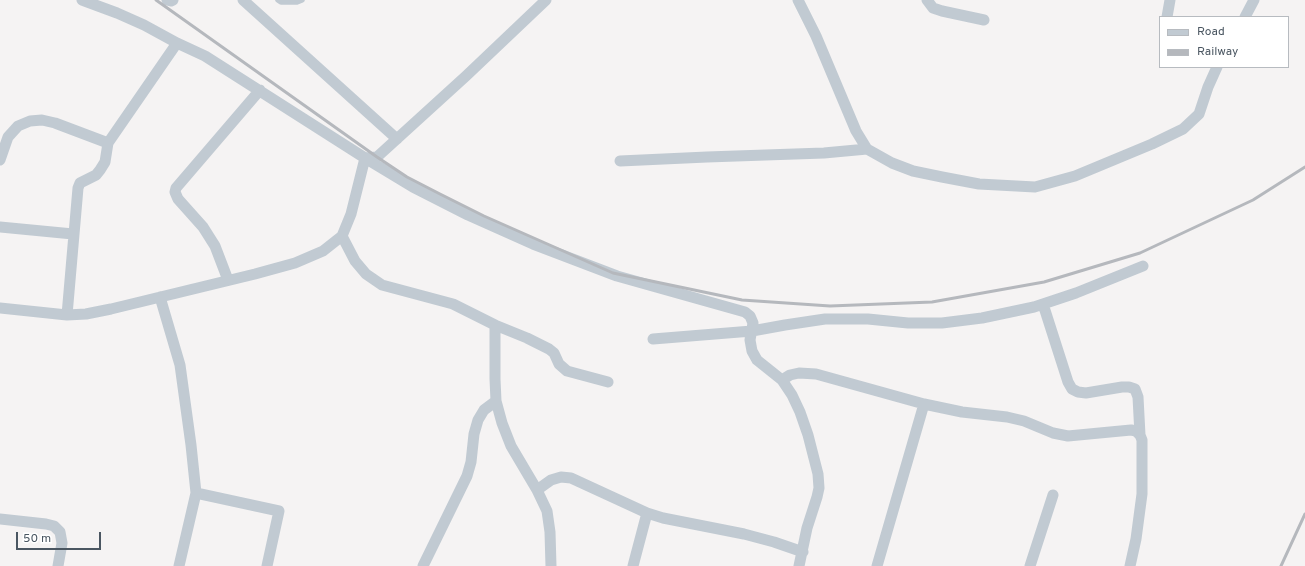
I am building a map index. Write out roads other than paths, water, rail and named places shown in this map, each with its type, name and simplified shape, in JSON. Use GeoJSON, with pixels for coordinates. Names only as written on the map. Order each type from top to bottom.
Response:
{"type":"FeatureCollection","features":[{"type":"Feature","properties":{"kind":"street"},"geometry":{"type":"LineString","coordinates":[[82,0],[144,25],[205,56],[365,158],[413,187],[468,215],[533,244],[617,276],[745,312],[750,316],[752,323],[750,340],[752,351],[757,360],[782,380],[792,395],[808,435],[818,474],[819,488],[807,528],[800,565],[811,566]]}},
{"type":"Feature","properties":{"kind":"street"},"geometry":{"type":"LineString","coordinates":[[167,0],[173,0]]}},
{"type":"Feature","properties":{"kind":"street"},"geometry":{"type":"LineString","coordinates":[[243,0],[397,139]]}},
{"type":"Feature","properties":{"kind":"street"},"geometry":{"type":"LineString","coordinates":[[365,158],[377,157],[492,52],[546,0]]}},
{"type":"Feature","properties":{"kind":"street"},"geometry":{"type":"LineString","coordinates":[[798,0],[816,36],[856,132],[867,149],[892,163],[913,171],[942,178],[979,184],[1035,186],[1075,176],[1184,129],[1199,114],[1216,68]]}},
{"type":"Feature","properties":{"kind":"street"},"geometry":{"type":"LineString","coordinates":[[927,0],[933,8],[984,20]]}},
{"type":"Feature","properties":{"kind":"street"},"geometry":{"type":"LineString","coordinates":[[1166,16],[1170,0]]}},
{"type":"Feature","properties":{"kind":"street"},"geometry":{"type":"LineString","coordinates":[[1246,16],[1254,0]]}},
{"type":"Feature","properties":{"kind":"street"},"geometry":{"type":"LineString","coordinates":[[67,315],[73,234],[78,188],[80,183],[96,175],[100,170],[105,162],[108,143],[177,43]]}},
{"type":"Feature","properties":{"kind":"street"},"geometry":{"type":"LineString","coordinates":[[228,280],[215,246],[203,227],[178,199],[175,192],[176,188],[260,90]]}},
{"type":"Feature","properties":{"kind":"street"},"geometry":{"type":"LineString","coordinates":[[0,160],[8,137],[18,126],[30,121],[42,120],[56,123],[108,143]]}},
{"type":"Feature","properties":{"kind":"street"},"geometry":{"type":"LineString","coordinates":[[620,161],[824,153],[867,149]]}},
{"type":"Feature","properties":{"kind":"street"},"geometry":{"type":"LineString","coordinates":[[0,308],[67,315],[86,314],[295,263],[323,251],[342,236],[351,214],[365,158]]}},
{"type":"Feature","properties":{"kind":"street"},"geometry":{"type":"LineString","coordinates":[[0,227],[73,234]]}},
{"type":"Feature","properties":{"kind":"street"},"geometry":{"type":"LineString","coordinates":[[342,236],[355,261],[366,274],[382,284],[453,304],[549,349],[554,353],[559,364],[567,371],[608,382]]}},
{"type":"Feature","properties":{"kind":"street"},"geometry":{"type":"LineString","coordinates":[[653,339],[752,331],[786,324],[825,320],[868,319],[908,323],[942,322],[982,318],[1034,307],[1076,293],[1143,266]]}},
{"type":"Feature","properties":{"kind":"street"},"geometry":{"type":"LineString","coordinates":[[160,297],[180,365],[196,493],[179,566]]}},
{"type":"Feature","properties":{"kind":"street"},"geometry":{"type":"LineString","coordinates":[[1043,304],[1068,382],[1072,389],[1078,392],[1086,393],[1129,387],[1135,389],[1138,396],[1140,435],[1142,440],[1142,494],[1136,539],[1130,566]]}},
{"type":"Feature","properties":{"kind":"street"},"geometry":{"type":"LineString","coordinates":[[495,325],[496,401],[502,423],[511,446],[537,490],[547,511],[550,532],[551,566]]}},
{"type":"Feature","properties":{"kind":"street"},"geometry":{"type":"LineString","coordinates":[[782,380],[790,375],[800,373],[816,374],[924,404],[962,412],[1007,417],[1024,421],[1053,433],[1068,436],[1131,430],[1136,431],[1140,435]]}},
{"type":"Feature","properties":{"kind":"street"},"geometry":{"type":"LineString","coordinates":[[422,566],[467,476],[471,462],[474,434],[478,420],[484,410],[496,401]]}},
{"type":"Feature","properties":{"kind":"street"},"geometry":{"type":"LineString","coordinates":[[877,566],[924,404]]}},
{"type":"Feature","properties":{"kind":"street"},"geometry":{"type":"LineString","coordinates":[[537,490],[551,480],[560,477],[571,478],[647,513],[683,523],[744,534],[803,552]]}},
{"type":"Feature","properties":{"kind":"street"},"geometry":{"type":"LineString","coordinates":[[196,493],[279,511],[266,566]]}},
{"type":"Feature","properties":{"kind":"street"},"geometry":{"type":"LineString","coordinates":[[1030,566],[1053,495]]}},
{"type":"Feature","properties":{"kind":"street"},"geometry":{"type":"LineString","coordinates":[[633,566],[647,513]]}},
{"type":"Feature","properties":{"kind":"street"},"geometry":{"type":"LineString","coordinates":[[0,519],[54,526],[60,532],[62,543],[58,566]]}},
{"type":"Feature","properties":{"kind":"lane"},"geometry":{"type":"LineString","coordinates":[[278,0],[281,2],[297,2],[302,0]]}},
{"type":"Feature","properties":{"kind":"railway"},"geometry":{"type":"LineString","coordinates":[[156,0],[377,157],[407,177],[440,194],[484,216],[613,273],[742,300],[830,306],[932,302],[1044,282],[1140,253],[1253,200],[1305,167]]}},
{"type":"Feature","properties":{"kind":"railway"},"geometry":{"type":"LineString","coordinates":[[1281,566],[1305,514]]}}]}
